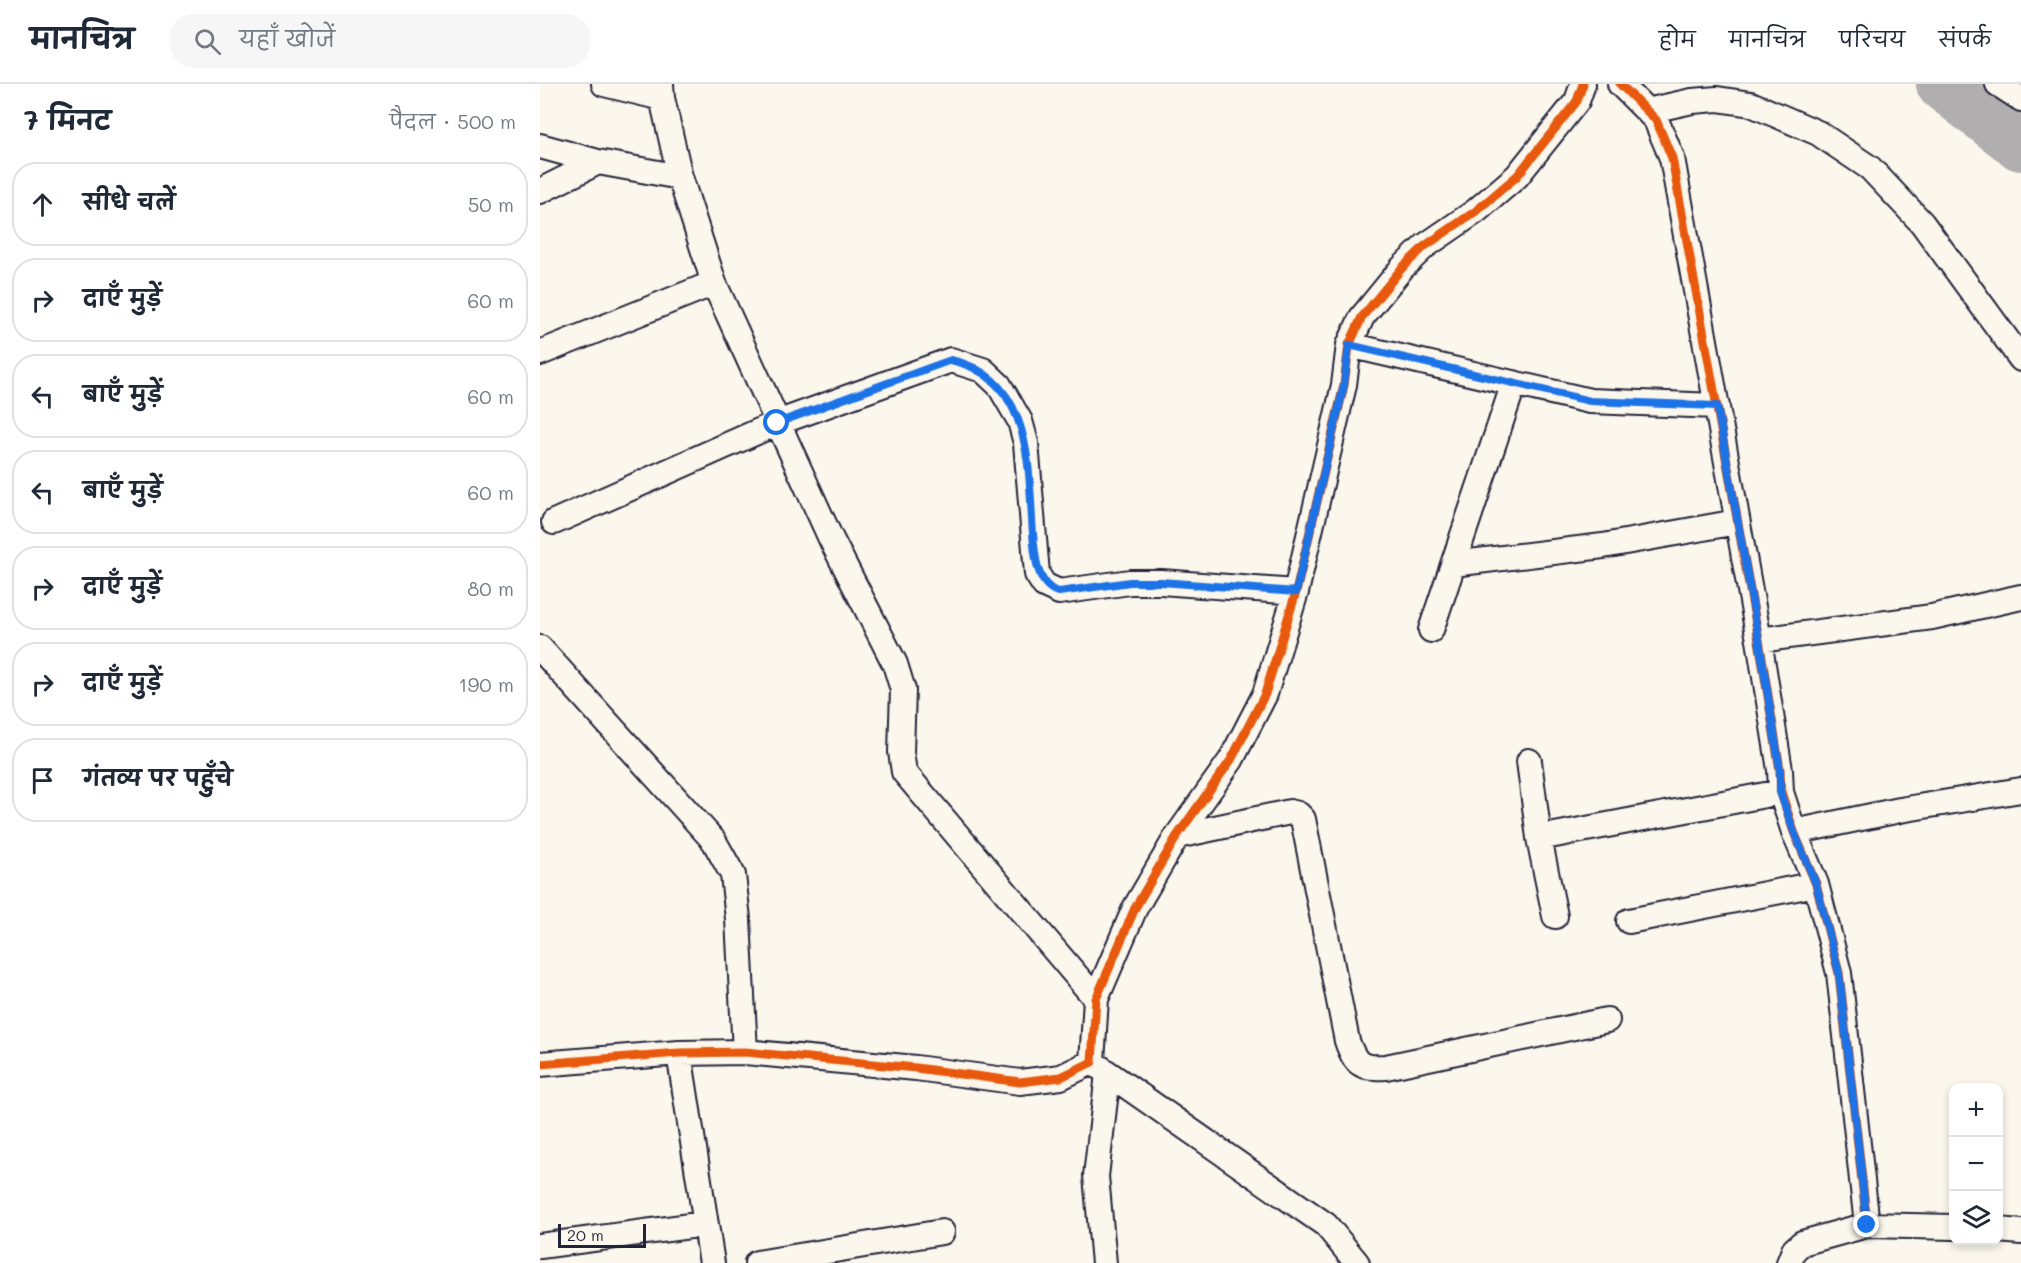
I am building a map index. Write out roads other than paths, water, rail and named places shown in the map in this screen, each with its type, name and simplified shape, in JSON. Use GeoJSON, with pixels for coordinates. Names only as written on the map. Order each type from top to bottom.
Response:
{"type":"FeatureCollection","features":[{"type":"Feature","properties":{"kind":"street"},"geometry":{"type":"LineString","coordinates":[[604,84],[662,91],[680,177],[714,283],[777,423],[895,664],[903,690],[901,752],[904,771],[1096,999]]}},
{"type":"Feature","properties":{"kind":"street"},"geometry":{"type":"LineString","coordinates":[[1104,1263],[1096,1176],[1100,1068],[1096,999],[1135,908],[1177,836],[1231,760],[1265,694],[1296,592],[1342,395],[1349,345],[1362,317],[1402,268],[1425,246],[1476,211],[1517,176],[1577,101],[1583,84]]}},
{"type":"Feature","properties":{"kind":"street"},"geometry":{"type":"LineString","coordinates":[[1620,84],[1656,120],[1672,158],[1759,640],[1780,770],[1780,792],[1816,884],[1839,973],[1867,1225]]}},
{"type":"Feature","properties":{"kind":"street"},"geometry":{"type":"LineString","coordinates":[[1998,84],[2021,99]]}},
{"type":"Feature","properties":{"kind":"street"},"geometry":{"type":"LineString","coordinates":[[1647,111],[1692,101],[1717,99],[1751,104],[1818,133],[1870,168],[1922,223],[2021,359]]}},
{"type":"Feature","properties":{"kind":"street"},"geometry":{"type":"LineString","coordinates":[[540,146],[598,162],[680,177]]}},
{"type":"Feature","properties":{"kind":"street"},"geometry":{"type":"LineString","coordinates":[[540,191],[598,162]]}},
{"type":"Feature","properties":{"kind":"street"},"geometry":{"type":"LineString","coordinates":[[540,353],[714,283]]}},
{"type":"Feature","properties":{"kind":"street"},"geometry":{"type":"LineString","coordinates":[[1349,345],[1590,401],[1717,406]]}},
{"type":"Feature","properties":{"kind":"street"},"geometry":{"type":"LineString","coordinates":[[554,522],[777,423],[951,360],[970,364],[983,370],[999,385],[1020,422],[1026,443],[1037,574],[1052,590],[1059,592],[1130,582],[1161,582],[1296,592]]}},
{"type":"Feature","properties":{"kind":"street"},"geometry":{"type":"LineString","coordinates":[[1431,630],[1514,383]]}},
{"type":"Feature","properties":{"kind":"street"},"geometry":{"type":"LineString","coordinates":[[1453,564],[1603,546],[1737,522]]}},
{"type":"Feature","properties":{"kind":"street"},"geometry":{"type":"LineString","coordinates":[[1759,640],[1942,615],[2021,597]]}},
{"type":"Feature","properties":{"kind":"street"},"geometry":{"type":"LineString","coordinates":[[540,648],[714,841],[733,875],[738,919],[745,1052]]}},
{"type":"Feature","properties":{"kind":"street"},"geometry":{"type":"LineString","coordinates":[[1529,761],[1539,838],[1555,915]]}},
{"type":"Feature","properties":{"kind":"street"},"geometry":{"type":"LineString","coordinates":[[1794,832],[1900,810],[2021,790]]}},
{"type":"Feature","properties":{"kind":"street"},"geometry":{"type":"LineString","coordinates":[[1539,838],[1780,792]]}},
{"type":"Feature","properties":{"kind":"street"},"geometry":{"type":"LineString","coordinates":[[1177,836],[1290,812],[1303,819],[1347,1041],[1353,1058],[1366,1068],[1386,1067],[1607,1020]]}},
{"type":"Feature","properties":{"kind":"street"},"geometry":{"type":"LineString","coordinates":[[1629,921],[1816,884]]}},
{"type":"Feature","properties":{"kind":"street"},"geometry":{"type":"LineString","coordinates":[[540,1064],[679,1053],[745,1052],[916,1068],[1020,1082],[1061,1077],[1100,1068],[1326,1225],[1357,1263]]}},
{"type":"Feature","properties":{"kind":"street"},"geometry":{"type":"LineString","coordinates":[[679,1053],[712,1263]]}},
{"type":"Feature","properties":{"kind":"street"},"geometry":{"type":"LineString","coordinates":[[540,1246],[705,1224]]}},
{"type":"Feature","properties":{"kind":"street"},"geometry":{"type":"LineString","coordinates":[[1789,1263],[1794,1250],[1802,1243],[1867,1225],[1949,1227]]}},
{"type":"Feature","properties":{"kind":"street"},"geometry":{"type":"LineString","coordinates":[[2003,1230],[2021,1232]]}},
{"type":"Feature","properties":{"kind":"street"},"geometry":{"type":"LineString","coordinates":[[757,1263],[942,1232]]}},
{"type":"Feature","properties":{"kind":"waterway"},"geometry":{"type":"LineString","coordinates":[[1943,84],[2021,144]]}}]}
